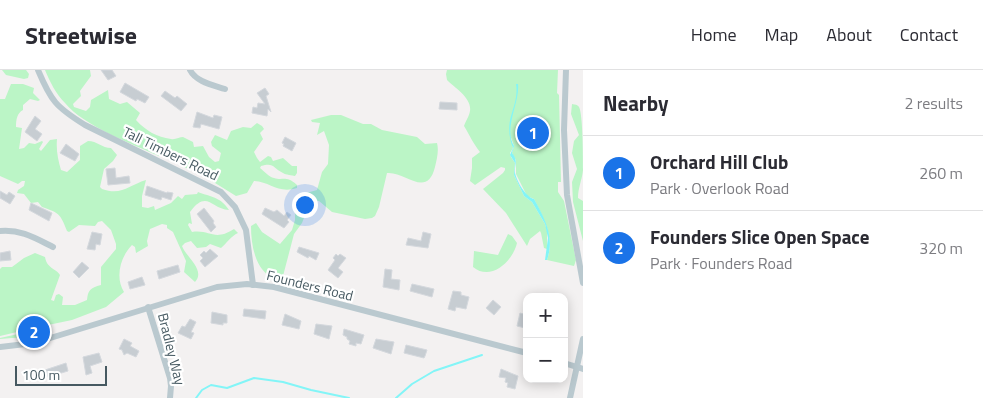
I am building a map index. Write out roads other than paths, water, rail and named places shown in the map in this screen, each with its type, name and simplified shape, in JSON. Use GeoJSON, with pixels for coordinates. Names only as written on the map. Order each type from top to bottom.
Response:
{"type":"FeatureCollection","features":[{"type":"Feature","properties":{"kind":"street","name":"Tall Timbers Road"},"geometry":{"type":"LineString","coordinates":[[38,70],[48,94],[64,112],[221,192],[232,203],[246,230],[253,285]]}},
{"type":"Feature","properties":{"kind":"street"},"geometry":{"type":"LineString","coordinates":[[190,70],[191,74],[202,81],[225,89]]}},
{"type":"Feature","properties":{"kind":"street"},"geometry":{"type":"LineString","coordinates":[[566,70],[564,130],[567,195],[583,282]]}},
{"type":"Feature","properties":{"kind":"street"},"geometry":{"type":"LineString","coordinates":[[0,231],[12,230],[28,234],[53,247]]}},
{"type":"Feature","properties":{"kind":"street","name":"Founders Road"},"geometry":{"type":"LineString","coordinates":[[0,347],[34,343],[210,288],[253,285],[274,287],[523,352]]}},
{"type":"Feature","properties":{"kind":"street","name":"Bradley Way"},"geometry":{"type":"LineString","coordinates":[[148,307],[172,386],[170,398]]}},
{"type":"Feature","properties":{"kind":"street"},"geometry":{"type":"LineString","coordinates":[[570,398],[580,368],[583,338]]}},
{"type":"Feature","properties":{"kind":"street"},"geometry":{"type":"LineString","coordinates":[[568,364],[580,368]]}},
{"type":"Feature","properties":{"kind":"water"},"geometry":{"type":"Polygon","coordinates":[[[516,84],[518,84],[517,99],[510,131],[514,146],[512,153],[516,161],[515,173],[522,189],[534,199],[548,228],[550,244],[547,260],[545,260],[548,238],[545,224],[532,202],[524,196],[514,175],[515,163],[510,155],[513,148],[510,136],[509,124],[516,96],[516,84]]]}},
{"type":"Feature","properties":{"kind":"waterway"},"geometry":{"type":"LineString","coordinates":[[396,398],[412,384],[434,371],[482,355]]}},
{"type":"Feature","properties":{"kind":"waterway"},"geometry":{"type":"LineString","coordinates":[[196,398],[202,390],[211,385],[227,388],[254,378],[283,382],[349,398]]}},
{"type":"Feature","properties":{"kind":"place","name":"Orchard Hill Club"},"geometry":{"type":"Point","coordinates":[533,133]}},
{"type":"Feature","properties":{"kind":"place","name":"Founders Slice Open Space"},"geometry":{"type":"Point","coordinates":[34,332]}}]}
